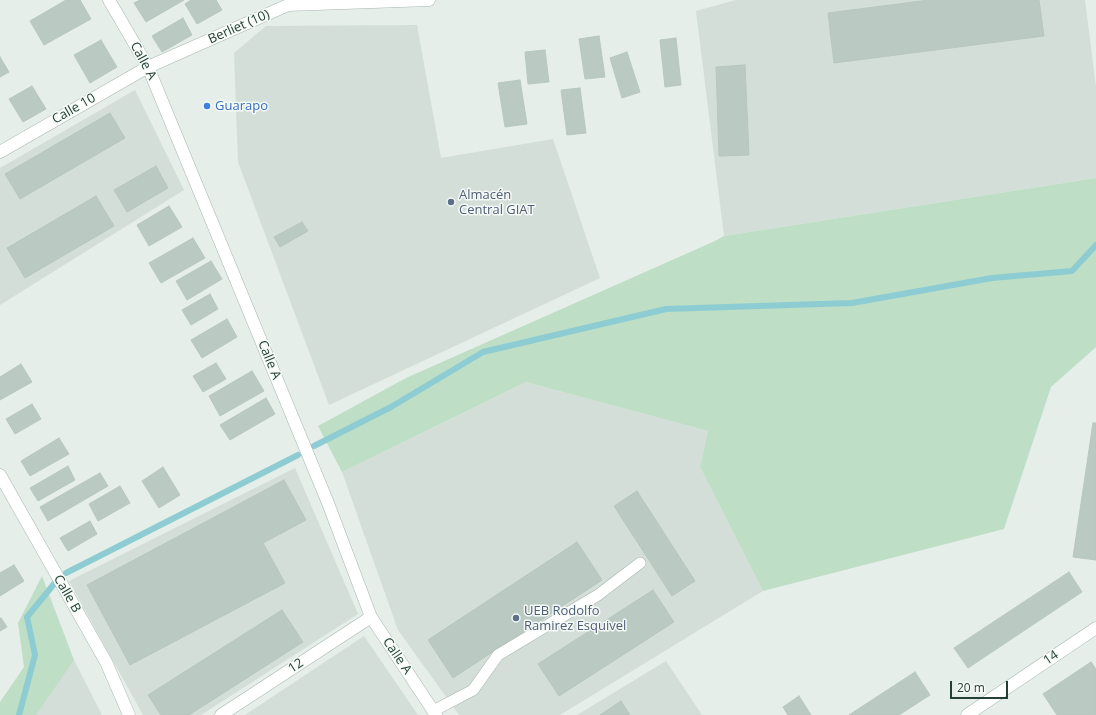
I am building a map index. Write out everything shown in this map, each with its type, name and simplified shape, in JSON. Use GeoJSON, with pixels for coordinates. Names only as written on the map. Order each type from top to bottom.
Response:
{"type":"FeatureCollection","features":[{"type":"Feature","properties":{"kind":"street","name":"Calle A"},"geometry":{"type":"LineString","coordinates":[[109,0],[148,67],[325,496],[371,617],[435,713]]}},
{"type":"Feature","properties":{"kind":"street","name":"Berliet (10)"},"geometry":{"type":"LineString","coordinates":[[148,67],[288,5],[429,0]]}},
{"type":"Feature","properties":{"kind":"street","name":"Calle 10"},"geometry":{"type":"LineString","coordinates":[[0,152],[148,67]]}},
{"type":"Feature","properties":{"kind":"street","name":"Calle B"},"geometry":{"type":"LineString","coordinates":[[0,475],[106,662],[128,715]]}},
{"type":"Feature","properties":{"kind":"street","name":"12"},"geometry":{"type":"LineString","coordinates":[[221,715],[371,617]]}},
{"type":"Feature","properties":{"kind":"street","name":"14"},"geometry":{"type":"LineString","coordinates":[[967,715],[982,711],[1096,628]]}},
{"type":"Feature","properties":{"kind":"lane"},"geometry":{"type":"LineString","coordinates":[[435,713],[473,690],[498,655],[598,596],[640,563]]}},
{"type":"Feature","properties":{"kind":"shaded area"},"geometry":{"type":"Polygon","coordinates":[[[736,0],[1085,0],[1096,87],[1096,178],[724,236],[696,11],[736,0]]]}},
{"type":"Feature","properties":{"kind":"shaded area","name":"Almacén Central GIAT"},"geometry":{"type":"Polygon","coordinates":[[[417,25],[441,158],[553,139],[600,278],[329,405],[238,162],[234,53],[266,26],[417,25]]]}},
{"type":"Feature","properties":{"kind":"shaded area"},"geometry":{"type":"Polygon","coordinates":[[[135,90],[184,190],[0,305],[0,168],[135,90]]]}},
{"type":"Feature","properties":{"kind":"shaded area"},"geometry":{"type":"Polygon","coordinates":[[[526,382],[708,431],[700,467],[763,591],[560,715],[459,715],[398,630],[342,472],[526,382]]]}},
{"type":"Feature","properties":{"kind":"shaded area"},"geometry":{"type":"Polygon","coordinates":[[[295,468],[358,614],[201,715],[143,715],[69,581],[295,468]]]}},
{"type":"Feature","properties":{"kind":"shaded area"},"geometry":{"type":"Polygon","coordinates":[[[364,636],[418,715],[245,715],[364,636]]]}},
{"type":"Feature","properties":{"kind":"shaded area"},"geometry":{"type":"Polygon","coordinates":[[[74,660],[102,715],[32,715],[74,660]]]}},
{"type":"Feature","properties":{"kind":"shaded area"},"geometry":{"type":"Polygon","coordinates":[[[666,661],[702,715],[577,715],[666,661]]]}},
{"type":"Feature","properties":{"kind":"green space"},"geometry":{"type":"Polygon","coordinates":[[[1096,178],[1096,347],[1051,387],[1004,529],[763,591],[700,467],[708,431],[526,382],[342,472],[318,426],[406,378],[724,236],[1096,178]]]}},
{"type":"Feature","properties":{"kind":"green space"},"geometry":{"type":"Polygon","coordinates":[[[42,576],[74,660],[36,715],[0,715],[0,702],[24,667],[18,623],[42,576]]]}},
{"type":"Feature","properties":{"kind":"building"},"geometry":{"type":"Polygon","coordinates":[[[66,0],[80,0],[91,19],[44,45],[30,21],[66,0]]]}},
{"type":"Feature","properties":{"kind":"building"},"geometry":{"type":"Polygon","coordinates":[[[140,0],[184,0],[146,22],[134,3],[140,0]]]}},
{"type":"Feature","properties":{"kind":"building"},"geometry":{"type":"Polygon","coordinates":[[[191,0],[216,0],[222,10],[197,24],[185,4],[191,0]]]}},
{"type":"Feature","properties":{"kind":"building"},"geometry":{"type":"Polygon","coordinates":[[[929,0],[1039,0],[1044,36],[834,63],[828,13],[929,0]]]}},
{"type":"Feature","properties":{"kind":"building"},"geometry":{"type":"Polygon","coordinates":[[[183,18],[192,35],[162,52],[152,36],[183,18]]]}},
{"type":"Feature","properties":{"kind":"building"},"geometry":{"type":"Polygon","coordinates":[[[599,36],[605,77],[585,79],[579,39],[599,36]]]}},
{"type":"Feature","properties":{"kind":"building"},"geometry":{"type":"Polygon","coordinates":[[[676,38],[681,85],[665,87],[660,40],[676,38]]]}},
{"type":"Feature","properties":{"kind":"building"},"geometry":{"type":"Polygon","coordinates":[[[101,40],[117,67],[90,83],[74,55],[101,40]]]}},
{"type":"Feature","properties":{"kind":"building"},"geometry":{"type":"Polygon","coordinates":[[[545,50],[549,82],[528,84],[525,52],[545,50]]]}},
{"type":"Feature","properties":{"kind":"building"},"geometry":{"type":"Polygon","coordinates":[[[627,52],[640,92],[622,98],[610,58],[627,52]]]}},
{"type":"Feature","properties":{"kind":"building"},"geometry":{"type":"Polygon","coordinates":[[[0,57],[9,72],[0,77],[0,57]]]}},
{"type":"Feature","properties":{"kind":"building"},"geometry":{"type":"Polygon","coordinates":[[[745,65],[749,155],[719,156],[716,67],[745,65]]]}},
{"type":"Feature","properties":{"kind":"building"},"geometry":{"type":"Polygon","coordinates":[[[520,80],[527,124],[505,127],[498,83],[520,80]]]}},
{"type":"Feature","properties":{"kind":"building"},"geometry":{"type":"Polygon","coordinates":[[[32,86],[46,109],[23,122],[9,99],[32,86]]]}},
{"type":"Feature","properties":{"kind":"building"},"geometry":{"type":"Polygon","coordinates":[[[580,88],[586,133],[567,135],[561,90],[580,88]]]}},
{"type":"Feature","properties":{"kind":"building"},"geometry":{"type":"Polygon","coordinates":[[[110,113],[125,138],[20,199],[5,174],[110,113]]]}},
{"type":"Feature","properties":{"kind":"building"},"geometry":{"type":"Polygon","coordinates":[[[156,166],[168,188],[127,212],[114,190],[156,166]]]}},
{"type":"Feature","properties":{"kind":"building"},"geometry":{"type":"Polygon","coordinates":[[[96,196],[114,226],[25,278],[7,248],[96,196]]]}},
{"type":"Feature","properties":{"kind":"building"},"geometry":{"type":"Polygon","coordinates":[[[169,206],[182,227],[149,246],[137,225],[169,206]]]}},
{"type":"Feature","properties":{"kind":"building"},"geometry":{"type":"Polygon","coordinates":[[[302,222],[308,231],[280,247],[274,237],[302,222]]]}},
{"type":"Feature","properties":{"kind":"building"},"geometry":{"type":"Polygon","coordinates":[[[193,238],[205,258],[161,283],[149,263],[193,238]]]}},
{"type":"Feature","properties":{"kind":"building"},"geometry":{"type":"Polygon","coordinates":[[[211,261],[222,279],[187,300],[176,281],[211,261]]]}},
{"type":"Feature","properties":{"kind":"building"},"geometry":{"type":"Polygon","coordinates":[[[210,294],[218,309],[191,325],[182,310],[210,294]]]}},
{"type":"Feature","properties":{"kind":"building"},"geometry":{"type":"Polygon","coordinates":[[[227,319],[237,337],[202,358],[191,340],[227,319]]]}},
{"type":"Feature","properties":{"kind":"building"},"geometry":{"type":"Polygon","coordinates":[[[216,363],[226,379],[203,392],[193,376],[216,363]]]}},
{"type":"Feature","properties":{"kind":"building"},"geometry":{"type":"Polygon","coordinates":[[[21,364],[32,382],[0,400],[0,377],[21,364]]]}},
{"type":"Feature","properties":{"kind":"building"},"geometry":{"type":"Polygon","coordinates":[[[252,371],[264,391],[220,416],[209,396],[252,371]]]}},
{"type":"Feature","properties":{"kind":"building"},"geometry":{"type":"Polygon","coordinates":[[[266,398],[275,414],[230,440],[220,425],[266,398]]]}},
{"type":"Feature","properties":{"kind":"building"},"geometry":{"type":"Polygon","coordinates":[[[32,404],[41,419],[15,434],[6,419],[32,404]]]}},
{"type":"Feature","properties":{"kind":"building"},"geometry":{"type":"Polygon","coordinates":[[[1093,423],[1096,423],[1096,560],[1073,557],[1093,423]]]}},
{"type":"Feature","properties":{"kind":"building"},"geometry":{"type":"Polygon","coordinates":[[[59,438],[69,454],[30,476],[21,461],[59,438]]]}},
{"type":"Feature","properties":{"kind":"building"},"geometry":{"type":"Polygon","coordinates":[[[68,466],[75,480],[38,501],[30,488],[68,466]]]}},
{"type":"Feature","properties":{"kind":"building"},"geometry":{"type":"Polygon","coordinates":[[[163,467],[180,495],[159,508],[142,481],[163,467]]]}},
{"type":"Feature","properties":{"kind":"building"},"geometry":{"type":"Polygon","coordinates":[[[100,473],[108,486],[48,521],[40,507],[100,473]]]}},
{"type":"Feature","properties":{"kind":"building"},"geometry":{"type":"Polygon","coordinates":[[[284,480],[306,520],[263,543],[285,583],[130,665],[87,585],[284,480]]]}},
{"type":"Feature","properties":{"kind":"building"},"geometry":{"type":"Polygon","coordinates":[[[120,486],[130,503],[98,521],[89,504],[120,486]]]}},
{"type":"Feature","properties":{"kind":"building"},"geometry":{"type":"Polygon","coordinates":[[[637,491],[695,581],[672,596],[614,506],[637,491]]]}},
{"type":"Feature","properties":{"kind":"building"},"geometry":{"type":"Polygon","coordinates":[[[90,521],[97,534],[68,551],[60,538],[90,521]]]}},
{"type":"Feature","properties":{"kind":"building"},"geometry":{"type":"Polygon","coordinates":[[[577,542],[602,580],[453,678],[428,640],[577,542]]]}},
{"type":"Feature","properties":{"kind":"building"},"geometry":{"type":"Polygon","coordinates":[[[14,565],[24,581],[0,596],[0,573],[14,565]]]}},
{"type":"Feature","properties":{"kind":"building"},"geometry":{"type":"Polygon","coordinates":[[[1069,572],[1082,592],[968,668],[954,648],[1069,572]]]}},
{"type":"Feature","properties":{"kind":"building"},"geometry":{"type":"Polygon","coordinates":[[[653,590],[674,622],[559,696],[538,664],[653,590]]]}},
{"type":"Feature","properties":{"kind":"building"},"geometry":{"type":"Polygon","coordinates":[[[282,610],[303,642],[189,715],[161,715],[148,695],[282,610]]]}},
{"type":"Feature","properties":{"kind":"building"},"geometry":{"type":"Polygon","coordinates":[[[1,618],[7,627],[0,631],[0,619],[1,618]]]}},
{"type":"Feature","properties":{"kind":"building"},"geometry":{"type":"Polygon","coordinates":[[[1091,662],[1096,669],[1096,715],[1057,715],[1043,694],[1091,662]]]}},
{"type":"Feature","properties":{"kind":"building"},"geometry":{"type":"Polygon","coordinates":[[[915,672],[930,695],[899,715],[849,715],[915,672]]]}},
{"type":"Feature","properties":{"kind":"building"},"geometry":{"type":"Polygon","coordinates":[[[799,696],[811,715],[788,715],[783,707],[799,696]]]}},
{"type":"Feature","properties":{"kind":"building"},"geometry":{"type":"Polygon","coordinates":[[[621,701],[630,715],[600,715],[621,701]]]}},
{"type":"Feature","properties":{"kind":"waterway"},"geometry":{"type":"LineString","coordinates":[[314,446],[391,407],[483,352],[666,309],[852,303],[992,278],[1072,271],[1096,245]]}},
{"type":"Feature","properties":{"kind":"waterway"},"geometry":{"type":"LineString","coordinates":[[66,573],[298,455]]}},
{"type":"Feature","properties":{"kind":"waterway"},"geometry":{"type":"LineString","coordinates":[[19,715],[35,655],[27,617],[54,584]]}},
{"type":"Feature","properties":{"kind":"place","name":"Guarapo"},"geometry":{"type":"Point","coordinates":[207,106]}},
{"type":"Feature","properties":{"kind":"place","name":"Almacén Central GIAT"},"geometry":{"type":"Point","coordinates":[451,202]}},
{"type":"Feature","properties":{"kind":"place","name":"UEB Rodolfo Ramirez Esquivel"},"geometry":{"type":"Point","coordinates":[516,618]}}]}
